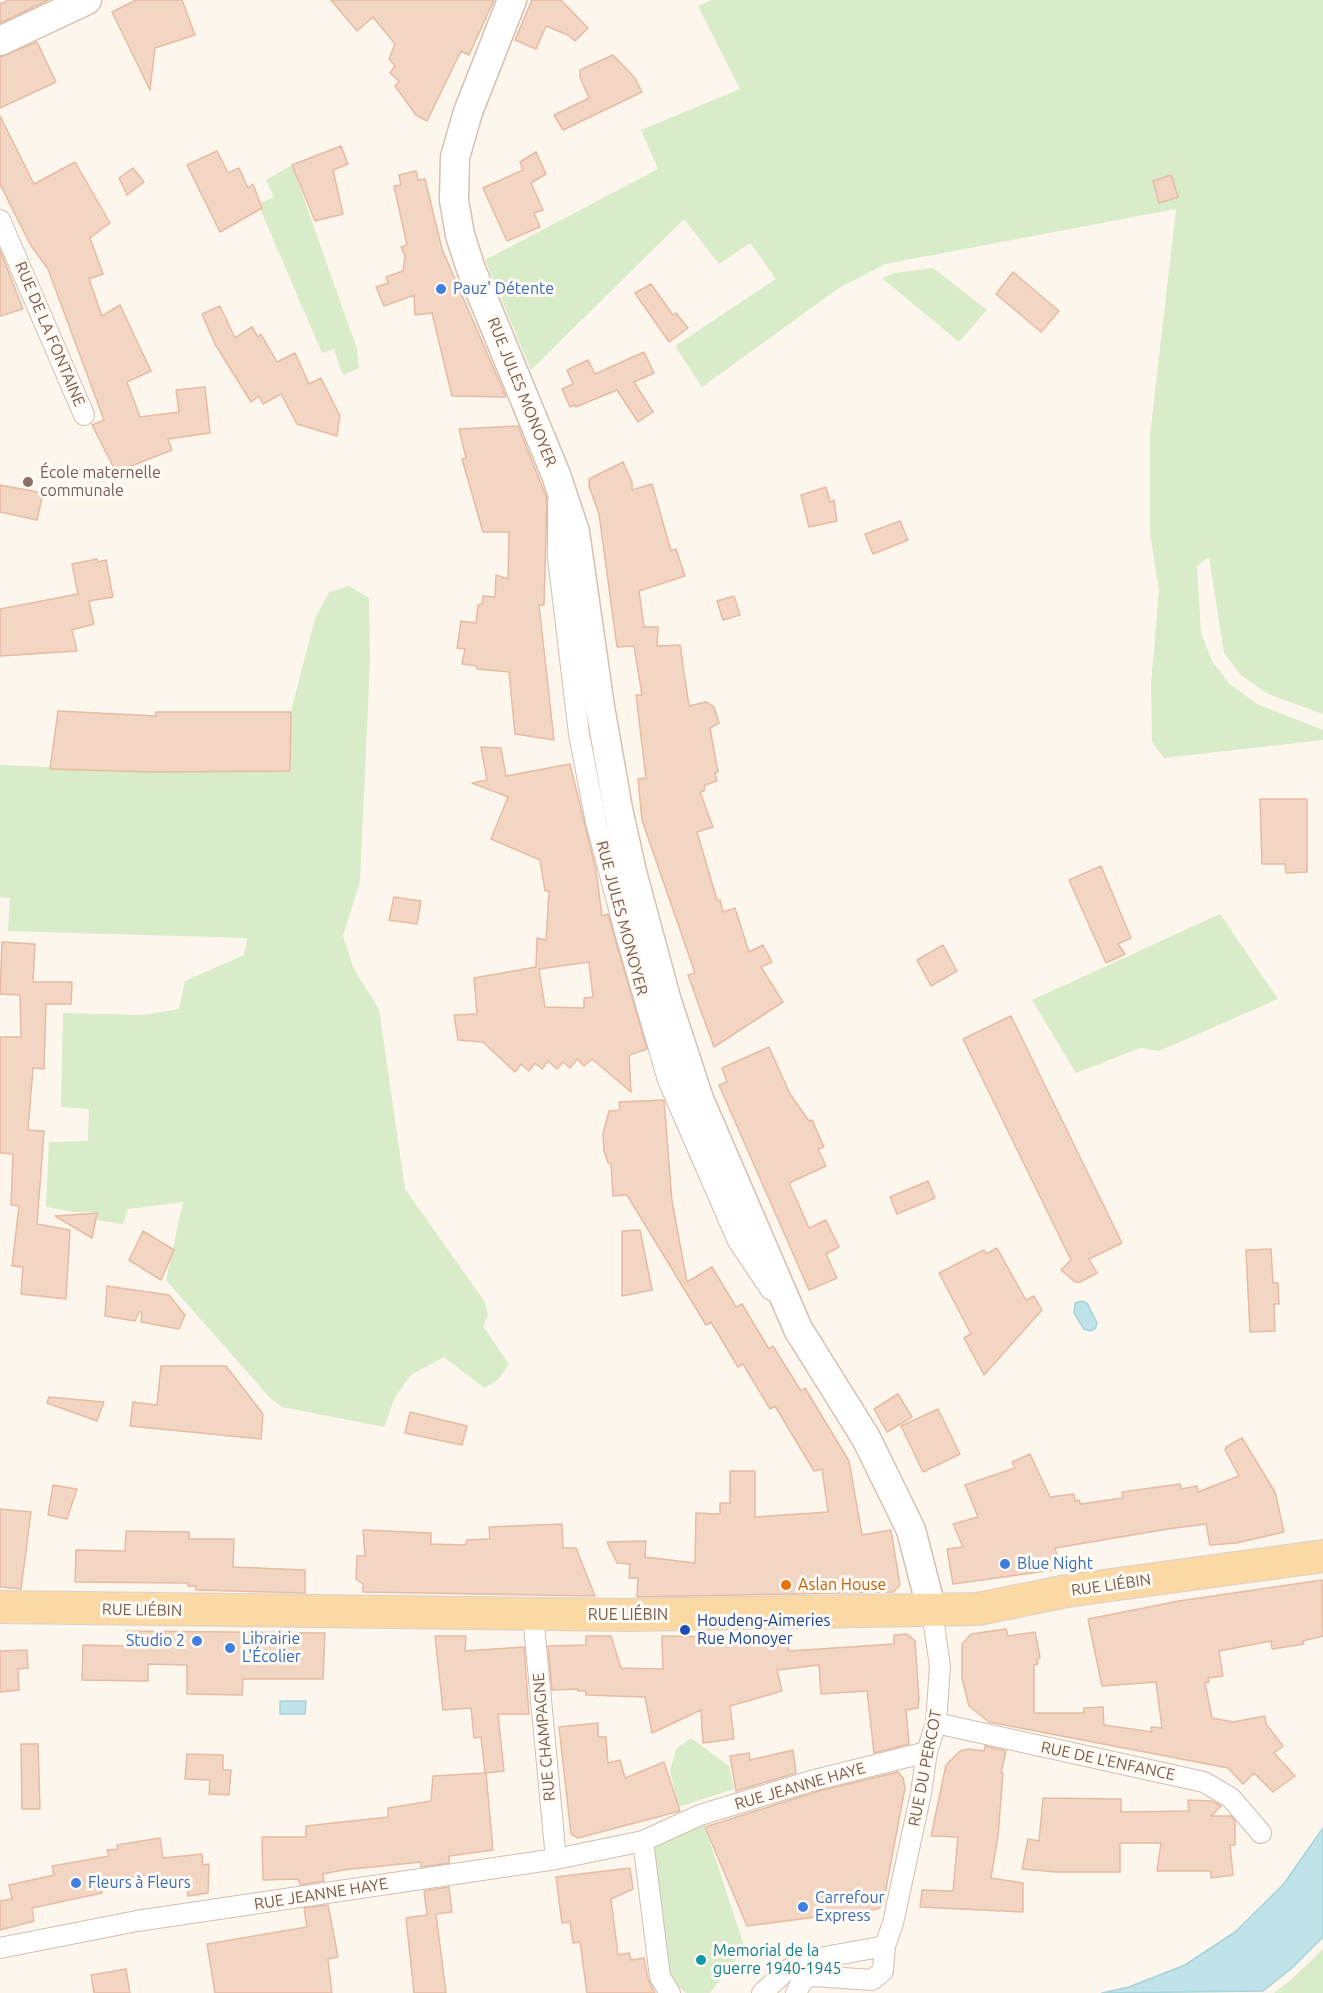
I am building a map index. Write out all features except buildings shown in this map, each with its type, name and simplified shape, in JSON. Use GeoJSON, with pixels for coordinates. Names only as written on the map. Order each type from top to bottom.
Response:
{"type":"FeatureCollection","features":[{"type":"Feature","properties":{"kind":"main road","name":"RUE LIÉBIN"},"geometry":{"type":"LineString","coordinates":[[0,1607],[533,1615],[932,1611],[978,1609],[1067,1591],[1323,1556]]}},
{"type":"Feature","properties":{"kind":"street"},"geometry":{"type":"LineString","coordinates":[[0,41],[87,0]]}},
{"type":"Feature","properties":{"kind":"street","name":"RUE JULES MONOYER"},"geometry":{"type":"LineString","coordinates":[[512,0],[468,112],[455,157],[454,200],[460,235],[471,269],[556,475],[575,532],[600,707],[618,809],[632,873],[666,998],[699,1099],[798,1329],[866,1438],[911,1530],[932,1611]]}},
{"type":"Feature","properties":{"kind":"street","name":"RUE DE LA FONTAINE"},"geometry":{"type":"LineString","coordinates":[[0,220],[84,415]]}},
{"type":"Feature","properties":{"kind":"street","name":"RUE DU PERCOT"},"geometry":{"type":"LineString","coordinates":[[796,1993],[803,1979],[813,1976],[872,1980],[883,1971],[885,1946],[893,1923],[921,1793],[927,1752],[936,1723],[940,1666],[932,1611]]}},
{"type":"Feature","properties":{"kind":"street","name":"RUE CHAMPAGNE"},"geometry":{"type":"LineString","coordinates":[[533,1615],[556,1859]]}},
{"type":"Feature","properties":{"kind":"street","name":"RUE DE L'ENFANCE"},"geometry":{"type":"LineString","coordinates":[[936,1723],[1204,1782],[1231,1798],[1261,1833]]}},
{"type":"Feature","properties":{"kind":"street","name":"RUE JEANNE HAYE"},"geometry":{"type":"LineString","coordinates":[[0,1948],[137,1922],[556,1859],[643,1841],[700,1815],[811,1781],[927,1752]]}},
{"type":"Feature","properties":{"kind":"street"},"geometry":{"type":"LineString","coordinates":[[643,1841],[660,1977],[670,1993]]}},
{"type":"Feature","properties":{"kind":"street"},"geometry":{"type":"LineString","coordinates":[[762,1993],[770,1984],[803,1960],[885,1946]]}},
{"type":"Feature","properties":{"kind":"green space"},"geometry":{"type":"Polygon","coordinates":[[[712,0],[1323,0],[1323,714],[1268,694],[1241,675],[1224,653],[1209,557],[1197,566],[1201,633],[1213,663],[1230,684],[1257,704],[1323,730],[1323,740],[1164,758],[1152,742],[1151,684],[1159,590],[1150,533],[1150,435],[1176,209],[885,264],[839,288],[702,387],[675,346],[776,279],[750,243],[719,264],[684,219],[531,370],[485,260],[658,169],[641,130],[740,89],[698,6],[712,0]]]}},
{"type":"Feature","properties":{"kind":"green space"},"geometry":{"type":"Polygon","coordinates":[[[292,165],[357,349],[359,368],[343,375],[334,349],[322,353],[258,204],[274,197],[266,180],[292,165]]]}},
{"type":"Feature","properties":{"kind":"green space"},"geometry":{"type":"Polygon","coordinates":[[[933,268],[987,310],[959,342],[882,278],[894,273],[933,268]]]}},
{"type":"Feature","properties":{"kind":"green space"},"geometry":{"type":"Polygon","coordinates":[[[349,586],[369,598],[370,661],[360,881],[343,936],[354,969],[379,1009],[405,1189],[485,1302],[488,1315],[483,1326],[509,1364],[498,1380],[484,1388],[444,1357],[411,1375],[395,1397],[384,1427],[282,1407],[270,1398],[166,1280],[183,1202],[128,1209],[123,1224],[94,1220],[95,1212],[74,1212],[46,1207],[49,1142],[88,1141],[89,1109],[61,1107],[63,1013],[144,1015],[179,1009],[185,981],[244,955],[247,938],[8,931],[10,898],[0,897],[0,765],[148,771],[287,766],[292,707],[315,619],[329,592],[349,586]]]}},
{"type":"Feature","properties":{"kind":"green space"},"geometry":{"type":"Polygon","coordinates":[[[1220,914],[1278,999],[1159,1051],[1140,1048],[1076,1073],[1032,1000],[1220,914]]]}},
{"type":"Feature","properties":{"kind":"green space"},"geometry":{"type":"Polygon","coordinates":[[[691,1738],[729,1766],[734,1789],[678,1807],[670,1771],[676,1749],[691,1738]]]}},
{"type":"Feature","properties":{"kind":"green space"},"geometry":{"type":"Polygon","coordinates":[[[703,1821],[745,1948],[710,1993],[686,1993],[667,1976],[650,1845],[703,1821]]]}},
{"type":"Feature","properties":{"kind":"green space"},"geometry":{"type":"Polygon","coordinates":[[[1323,1949],[1323,1993],[1274,1993],[1292,1979],[1323,1949]]]}},
{"type":"Feature","properties":{"kind":"water"},"geometry":{"type":"Polygon","coordinates":[[[1082,1301],[1087,1303],[1097,1323],[1095,1329],[1090,1331],[1084,1329],[1074,1313],[1075,1303],[1082,1301]]]}},
{"type":"Feature","properties":{"kind":"water"},"geometry":{"type":"Polygon","coordinates":[[[280,1701],[306,1701],[305,1714],[280,1714],[280,1701]]]}},
{"type":"Feature","properties":{"kind":"water"},"geometry":{"type":"Polygon","coordinates":[[[1323,1828],[1323,1937],[1292,1968],[1263,1991],[1102,1993],[1129,1987],[1185,1965],[1235,1932],[1283,1885],[1323,1828]]]}},
{"type":"Feature","properties":{"kind":"place","name":"Pauz' Détente"},"geometry":{"type":"Point","coordinates":[441,289]}},
{"type":"Feature","properties":{"kind":"place","name":"École maternelle communale"},"geometry":{"type":"Point","coordinates":[28,482]}},
{"type":"Feature","properties":{"kind":"place","name":"Blue Night"},"geometry":{"type":"Point","coordinates":[1005,1564]}},
{"type":"Feature","properties":{"kind":"place","name":"Aslan House"},"geometry":{"type":"Point","coordinates":[786,1585]}},
{"type":"Feature","properties":{"kind":"place","name":"Houdeng-Aimeries Rue Monoyer"},"geometry":{"type":"Point","coordinates":[685,1630]}},
{"type":"Feature","properties":{"kind":"place","name":"Studio 2"},"geometry":{"type":"Point","coordinates":[197,1641]}},
{"type":"Feature","properties":{"kind":"place","name":"Librairie L'Écolier"},"geometry":{"type":"Point","coordinates":[230,1648]}},
{"type":"Feature","properties":{"kind":"place","name":"Fleurs à Fleurs"},"geometry":{"type":"Point","coordinates":[76,1883]}},
{"type":"Feature","properties":{"kind":"place","name":"Carrefour Express"},"geometry":{"type":"Point","coordinates":[803,1907]}},
{"type":"Feature","properties":{"kind":"place","name":"Memorial de la guerre 1940-1945"},"geometry":{"type":"Point","coordinates":[701,1960]}}]}
